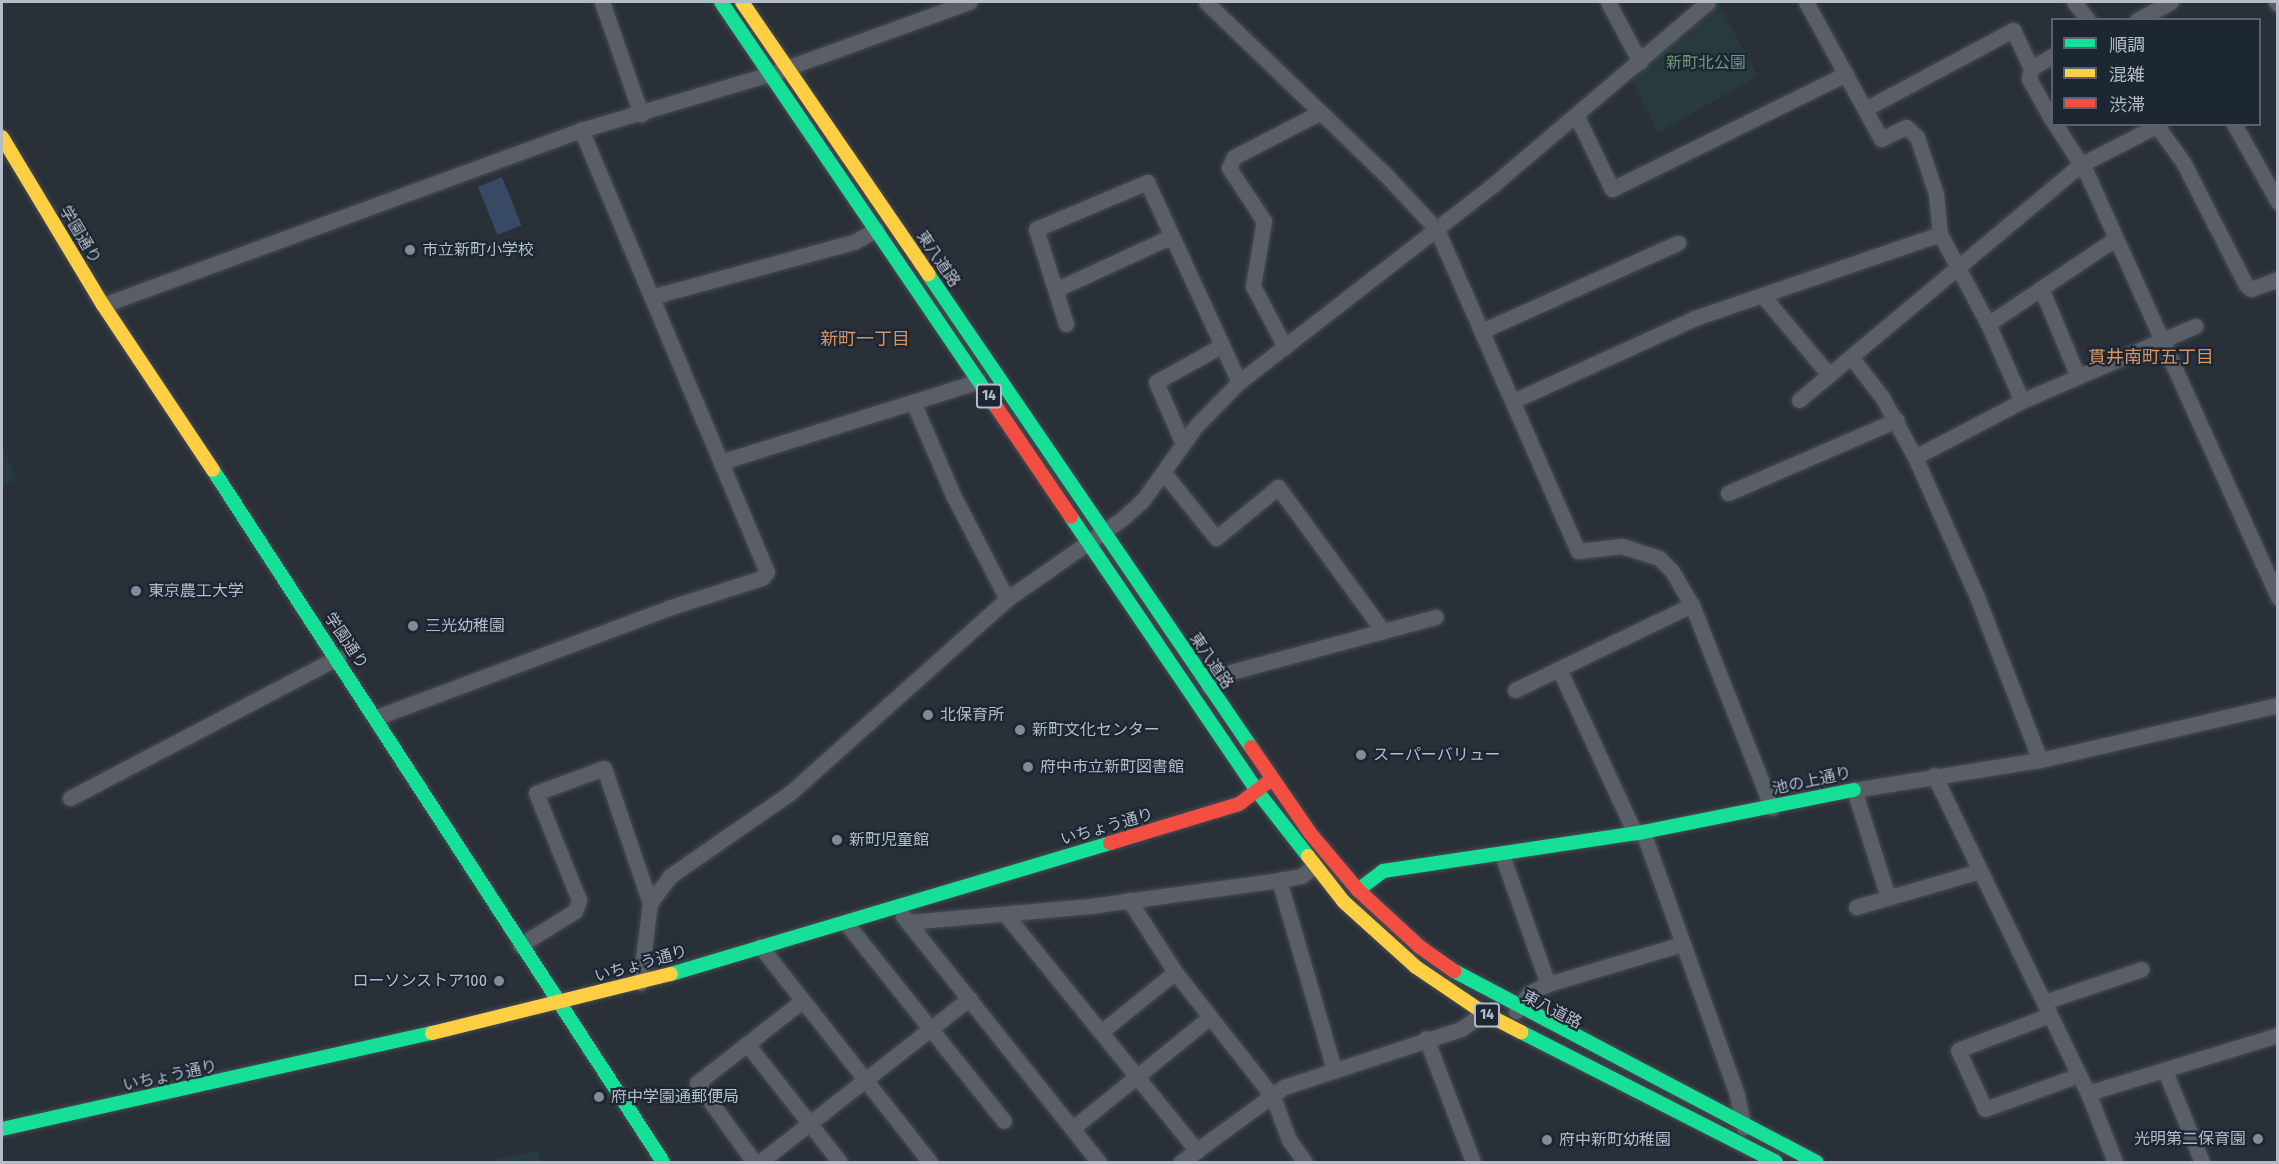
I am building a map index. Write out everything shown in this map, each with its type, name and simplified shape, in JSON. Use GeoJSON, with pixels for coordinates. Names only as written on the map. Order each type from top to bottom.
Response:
{"type":"FeatureCollection","features":[{"type":"Feature","properties":{"kind":"main road","name":"東八道路"},"geometry":{"type":"LineString","coordinates":[[721,2],[1257,791],[1314,867],[1391,947],[1484,1013],[1768,1160]]}},
{"type":"Feature","properties":{"kind":"main road","name":"東八道路"},"geometry":{"type":"LineString","coordinates":[[742,2],[1310,833],[1358,890],[1420,947],[1516,1011],[1817,1162]]}},
{"type":"Feature","properties":{"kind":"main road","name":"学園通り"},"geometry":{"type":"LineString","coordinates":[[2,137],[103,305],[338,657],[520,945],[663,1162]]}},
{"type":"Feature","properties":{"kind":"main road","name":"いちょう通り"},"geometry":{"type":"LineString","coordinates":[[2,1129],[559,1005],[640,983],[1239,804],[1273,779]]}},
{"type":"Feature","properties":{"kind":"main road","name":"池の上通り"},"geometry":{"type":"LineString","coordinates":[[1358,890],[1383,871],[1639,833],[1854,790]]}},
{"type":"Feature","properties":{"kind":"street"},"geometry":{"type":"LineString","coordinates":[[602,2],[641,114]]}},
{"type":"Feature","properties":{"kind":"street"},"geometry":{"type":"LineString","coordinates":[[103,305],[581,130],[770,74],[969,2]]}},
{"type":"Feature","properties":{"kind":"street"},"geometry":{"type":"LineString","coordinates":[[1206,2],[1437,230],[1484,330],[1578,551],[1622,546],[1659,558],[1672,571],[1692,605],[1772,808]]}},
{"type":"Feature","properties":{"kind":"street"},"geometry":{"type":"LineString","coordinates":[[1608,2],[1640,62]]}},
{"type":"Feature","properties":{"kind":"street"},"geometry":{"type":"LineString","coordinates":[[650,903],[682,866],[790,793],[1007,599],[1106,532],[1143,500],[1183,444],[1239,382],[1437,230],[1577,117],[1708,2]]}},
{"type":"Feature","properties":{"kind":"street"},"geometry":{"type":"LineString","coordinates":[[1806,2],[1881,139],[1906,127],[1917,137],[1936,194],[1940,234],[1988,324],[2022,401]]}},
{"type":"Feature","properties":{"kind":"street"},"geometry":{"type":"LineString","coordinates":[[2074,2],[2086,18]]}},
{"type":"Feature","properties":{"kind":"street"},"geometry":{"type":"LineString","coordinates":[[2141,18],[2171,2]]}},
{"type":"Feature","properties":{"kind":"street"},"geometry":{"type":"LineString","coordinates":[[1865,109],[2013,30],[2031,68],[2029,79],[2051,118]]}},
{"type":"Feature","properties":{"kind":"street"},"geometry":{"type":"LineString","coordinates":[[2031,68],[2051,57]]}},
{"type":"Feature","properties":{"kind":"street"},"geometry":{"type":"LineString","coordinates":[[1577,117],[1612,189],[1846,74]]}},
{"type":"Feature","properties":{"kind":"street"},"geometry":{"type":"LineString","coordinates":[[1285,347],[1253,286],[1264,221],[1229,168],[1234,157],[1319,113]]}},
{"type":"Feature","properties":{"kind":"street"},"geometry":{"type":"LineString","coordinates":[[2056,126],[2080,165],[2115,239],[2277,598]]}},
{"type":"Feature","properties":{"kind":"street"},"geometry":{"type":"LineString","coordinates":[[1799,400],[2080,165],[2156,126]]}},
{"type":"Feature","properties":{"kind":"street"},"geometry":{"type":"LineString","coordinates":[[2159,126],[2182,162],[2246,285],[2252,289],[2277,279]]}},
{"type":"Feature","properties":{"kind":"street"},"geometry":{"type":"LineString","coordinates":[[2235,126],[2277,202]]}},
{"type":"Feature","properties":{"kind":"street"},"geometry":{"type":"LineString","coordinates":[[377,717],[668,608],[762,578],[768,572],[581,130]]}},
{"type":"Feature","properties":{"kind":"street"},"geometry":{"type":"LineString","coordinates":[[1066,324],[1036,229],[1147,182],[1170,237],[1239,382]]}},
{"type":"Feature","properties":{"kind":"street"},"geometry":{"type":"LineString","coordinates":[[651,297],[854,242],[877,229]]}},
{"type":"Feature","properties":{"kind":"street"},"geometry":{"type":"LineString","coordinates":[[1514,401],[1695,318],[1940,234]]}},
{"type":"Feature","properties":{"kind":"street"},"geometry":{"type":"LineString","coordinates":[[1057,290],[1170,237]]}},
{"type":"Feature","properties":{"kind":"street"},"geometry":{"type":"LineString","coordinates":[[1988,324],[2115,239]]}},
{"type":"Feature","properties":{"kind":"street"},"geometry":{"type":"LineString","coordinates":[[1484,330],[1678,243]]}},
{"type":"Feature","properties":{"kind":"street"},"geometry":{"type":"LineString","coordinates":[[2042,288],[2078,377]]}},
{"type":"Feature","properties":{"kind":"street"},"geometry":{"type":"LineString","coordinates":[[1762,296],[1829,375]]}},
{"type":"Feature","properties":{"kind":"street"},"geometry":{"type":"LineString","coordinates":[[1915,457],[2022,401],[2195,326]]}},
{"type":"Feature","properties":{"kind":"street"},"geometry":{"type":"LineString","coordinates":[[1183,444],[1156,382],[1221,346]]}},
{"type":"Feature","properties":{"kind":"street"},"geometry":{"type":"LineString","coordinates":[[1851,357],[1897,420],[1915,457],[1978,599],[2040,760]]}},
{"type":"Feature","properties":{"kind":"street"},"geometry":{"type":"LineString","coordinates":[[721,462],[979,381]]}},
{"type":"Feature","properties":{"kind":"street"},"geometry":{"type":"LineString","coordinates":[[912,402],[952,495],[1007,599]]}},
{"type":"Feature","properties":{"kind":"street"},"geometry":{"type":"LineString","coordinates":[[1728,493],[1897,420]]}},
{"type":"Feature","properties":{"kind":"street"},"geometry":{"type":"LineString","coordinates":[[1164,473],[1216,538],[1278,487],[1383,631]]}},
{"type":"Feature","properties":{"kind":"street"},"geometry":{"type":"LineString","coordinates":[[1515,690],[1560,671],[1692,605]]}},
{"type":"Feature","properties":{"kind":"street"},"geometry":{"type":"LineString","coordinates":[[1209,687],[1227,673],[1436,617]]}},
{"type":"Feature","properties":{"kind":"street"},"geometry":{"type":"LineString","coordinates":[[70,798],[338,657]]}},
{"type":"Feature","properties":{"kind":"street"},"geometry":{"type":"LineString","coordinates":[[1560,671],[1639,833],[1737,1095],[1741,1123],[1768,1160]]}},
{"type":"Feature","properties":{"kind":"street","name":"池の上通り"},"geometry":{"type":"LineString","coordinates":[[1854,790],[1934,775],[2040,760],[2277,705]]}},
{"type":"Feature","properties":{"kind":"street"},"geometry":{"type":"LineString","coordinates":[[520,945],[575,911],[579,900],[536,793],[604,768],[650,903],[640,983]]}},
{"type":"Feature","properties":{"kind":"street"},"geometry":{"type":"LineString","coordinates":[[1934,775],[2088,1093],[2115,1162]]}},
{"type":"Feature","properties":{"kind":"street"},"geometry":{"type":"LineString","coordinates":[[1854,790],[1888,897]]}},
{"type":"Feature","properties":{"kind":"street"},"geometry":{"type":"LineString","coordinates":[[1502,855],[1548,984]]}},
{"type":"Feature","properties":{"kind":"street"},"geometry":{"type":"LineString","coordinates":[[908,922],[1006,915],[1279,880],[1301,876],[1314,867]]}},
{"type":"Feature","properties":{"kind":"street"},"geometry":{"type":"LineString","coordinates":[[1856,907],[1980,871]]}},
{"type":"Feature","properties":{"kind":"street"},"geometry":{"type":"LineString","coordinates":[[1279,880],[1334,1069]]}},
{"type":"Feature","properties":{"kind":"street"},"geometry":{"type":"LineString","coordinates":[[1129,900],[1175,972],[1273,1097],[1289,1140],[1305,1162]]}},
{"type":"Feature","properties":{"kind":"street"},"geometry":{"type":"LineString","coordinates":[[896,908],[1099,1162]]}},
{"type":"Feature","properties":{"kind":"street"},"geometry":{"type":"LineString","coordinates":[[1006,915],[1197,1150]]}},
{"type":"Feature","properties":{"kind":"street"},"geometry":{"type":"LineString","coordinates":[[846,922],[1004,1121]]}},
{"type":"Feature","properties":{"kind":"street"},"geometry":{"type":"LineString","coordinates":[[1516,1011],[1529,993],[1548,984],[1682,944]]}},
{"type":"Feature","properties":{"kind":"street"},"geometry":{"type":"LineString","coordinates":[[760,946],[930,1162]]}},
{"type":"Feature","properties":{"kind":"street"},"geometry":{"type":"LineString","coordinates":[[2079,1075],[1985,1109],[1958,1050],[2142,969]]}},
{"type":"Feature","properties":{"kind":"street"},"geometry":{"type":"LineString","coordinates":[[1101,1032],[1175,972]]}},
{"type":"Feature","properties":{"kind":"street"},"geometry":{"type":"LineString","coordinates":[[760,1162],[970,998]]}},
{"type":"Feature","properties":{"kind":"street"},"geometry":{"type":"LineString","coordinates":[[754,1162],[697,1083],[802,1001]]}},
{"type":"Feature","properties":{"kind":"street"},"geometry":{"type":"LineString","coordinates":[[1181,1162],[1284,1087],[1426,1038],[1461,1029],[1484,1013]]}},
{"type":"Feature","properties":{"kind":"street"},"geometry":{"type":"LineString","coordinates":[[1073,1128],[1210,1017]]}},
{"type":"Feature","properties":{"kind":"street"},"geometry":{"type":"LineString","coordinates":[[2088,1093],[2277,1035]]}},
{"type":"Feature","properties":{"kind":"street"},"geometry":{"type":"LineString","coordinates":[[1426,1038],[1473,1162]]}},
{"type":"Feature","properties":{"kind":"street"},"geometry":{"type":"LineString","coordinates":[[747,1044],[840,1162]]}},
{"type":"Feature","properties":{"kind":"street"},"geometry":{"type":"LineString","coordinates":[[2165,1071],[2202,1162]]}},
{"type":"Feature","properties":{"kind":"green space","name":"新町北公園"},"geometry":{"type":"Polygon","coordinates":[[[1718,3],[1758,76],[1658,133],[1631,80],[1718,3]]]}},
{"type":"Feature","properties":{"kind":"green space"},"geometry":{"type":"Polygon","coordinates":[[[2,447],[17,479],[2,486],[2,447]]]}},
{"type":"Feature","properties":{"kind":"green space"},"geometry":{"type":"Polygon","coordinates":[[[538,1150],[540,1162],[497,1162],[496,1159],[538,1150]]]}},
{"type":"Feature","properties":{"kind":"water"},"geometry":{"type":"Polygon","coordinates":[[[502,177],[521,225],[497,235],[478,187],[502,177]]]}},
{"type":"Feature","properties":{"kind":"traffic: fast"},"geometry":{"type":"LineString","coordinates":[[721,2],[995,405]]}},
{"type":"Feature","properties":{"kind":"traffic: fast"},"geometry":{"type":"LineString","coordinates":[[928,274],[1251,747]]}},
{"type":"Feature","properties":{"kind":"traffic: fast"},"geometry":{"type":"LineString","coordinates":[[213,470],[663,1162]]}},
{"type":"Feature","properties":{"kind":"traffic: fast"},"geometry":{"type":"LineString","coordinates":[[1071,517],[1257,791],[1308,856]]}},
{"type":"Feature","properties":{"kind":"traffic: fast"},"geometry":{"type":"LineString","coordinates":[[1358,890],[1383,871],[1643,832],[1854,790]]}},
{"type":"Feature","properties":{"kind":"traffic: fast"},"geometry":{"type":"LineString","coordinates":[[671,974],[1110,843]]}},
{"type":"Feature","properties":{"kind":"traffic: fast"},"geometry":{"type":"LineString","coordinates":[[1454,971],[1817,1162]]}},
{"type":"Feature","properties":{"kind":"traffic: fast"},"geometry":{"type":"LineString","coordinates":[[1521,1032],[1776,1162]]}},
{"type":"Feature","properties":{"kind":"traffic: fast"},"geometry":{"type":"LineString","coordinates":[[2,1129],[432,1033]]}},
{"type":"Feature","properties":{"kind":"traffic: slow"},"geometry":{"type":"LineString","coordinates":[[742,2],[928,274]]}},
{"type":"Feature","properties":{"kind":"traffic: slow"},"geometry":{"type":"LineString","coordinates":[[2,137],[103,305],[213,470]]}},
{"type":"Feature","properties":{"kind":"traffic: slow"},"geometry":{"type":"LineString","coordinates":[[1308,856],[1344,902],[1416,967],[1484,1013],[1521,1032]]}},
{"type":"Feature","properties":{"kind":"traffic: slow"},"geometry":{"type":"LineString","coordinates":[[432,1033],[671,974]]}},
{"type":"Feature","properties":{"kind":"traffic: jam"},"geometry":{"type":"LineString","coordinates":[[995,405],[1071,517]]}},
{"type":"Feature","properties":{"kind":"traffic: jam"},"geometry":{"type":"LineString","coordinates":[[1251,747],[1310,833],[1358,890],[1420,947],[1454,971]]}},
{"type":"Feature","properties":{"kind":"traffic: jam"},"geometry":{"type":"LineString","coordinates":[[1110,843],[1239,804],[1270,781]]}},
{"type":"Feature","properties":{"kind":"place","name":"市立新町小学校"},"geometry":{"type":"Point","coordinates":[410,250]}},
{"type":"Feature","properties":{"kind":"place","name":"東京農工大学"},"geometry":{"type":"Point","coordinates":[136,591]}},
{"type":"Feature","properties":{"kind":"place","name":"三光幼稚園"},"geometry":{"type":"Point","coordinates":[413,626]}},
{"type":"Feature","properties":{"kind":"place","name":"北保育所"},"geometry":{"type":"Point","coordinates":[928,715]}},
{"type":"Feature","properties":{"kind":"place","name":"新町文化センター"},"geometry":{"type":"Point","coordinates":[1020,730]}},
{"type":"Feature","properties":{"kind":"place","name":"スーパーバリュー"},"geometry":{"type":"Point","coordinates":[1361,755]}},
{"type":"Feature","properties":{"kind":"place","name":"府中市立新町図書館"},"geometry":{"type":"Point","coordinates":[1028,767]}},
{"type":"Feature","properties":{"kind":"place","name":"新町児童館"},"geometry":{"type":"Point","coordinates":[837,840]}},
{"type":"Feature","properties":{"kind":"place","name":"ローソンストア100"},"geometry":{"type":"Point","coordinates":[499,981]}},
{"type":"Feature","properties":{"kind":"place","name":"府中学園通郵便局"},"geometry":{"type":"Point","coordinates":[599,1097]}},
{"type":"Feature","properties":{"kind":"place","name":"光明第二保育園"},"geometry":{"type":"Point","coordinates":[2258,1139]}},
{"type":"Feature","properties":{"kind":"place","name":"府中新町幼稚園"},"geometry":{"type":"Point","coordinates":[1547,1140]}},
{"type":"Feature","properties":{"kind":"district","name":"新町一丁目"},"geometry":{"type":"Point","coordinates":[865,339]}},
{"type":"Feature","properties":{"kind":"district","name":"貫井南町五丁目"},"geometry":{"type":"Point","coordinates":[2151,357]}}]}
